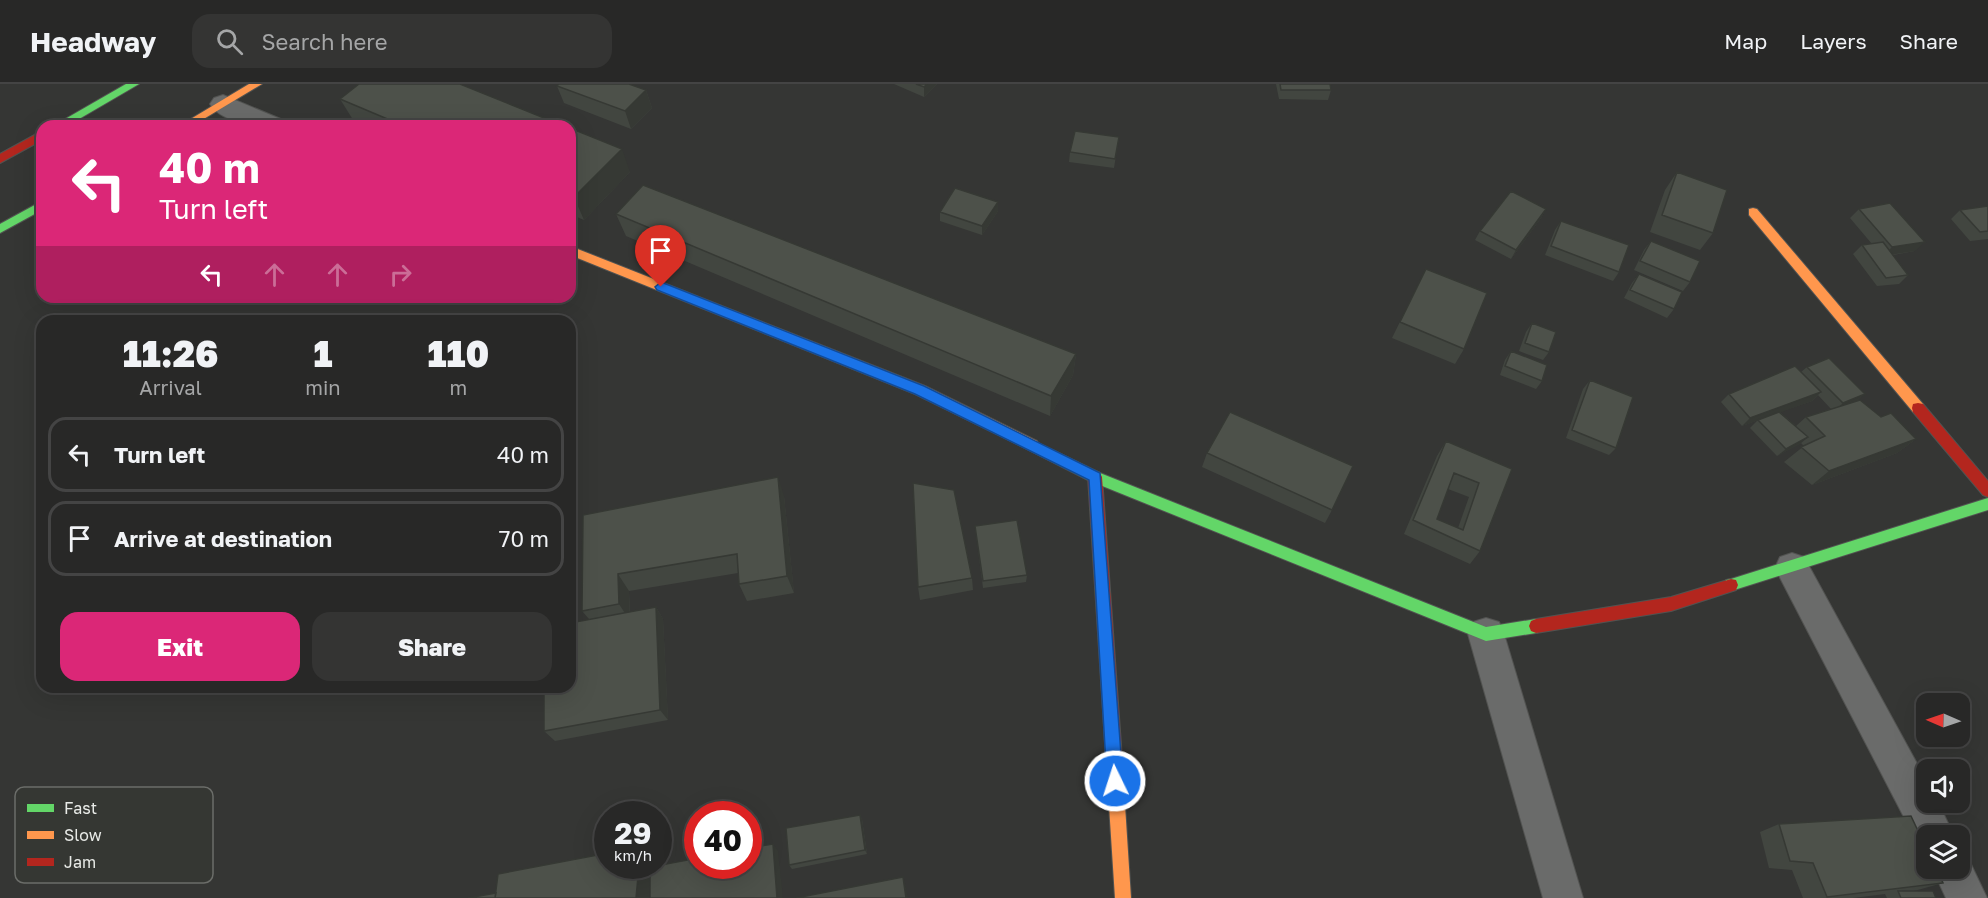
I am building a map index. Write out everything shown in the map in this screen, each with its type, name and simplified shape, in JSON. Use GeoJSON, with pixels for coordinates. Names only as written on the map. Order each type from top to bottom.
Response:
{"type":"FeatureCollection","features":[{"type":"Feature","properties":{"kind":"main road"},"geometry":{"type":"LineString","coordinates":[[69,120],[134,84]]}},
{"type":"Feature","properties":{"kind":"main road"},"geometry":{"type":"LineString","coordinates":[[195,120],[257,84]]}},
{"type":"Feature","properties":{"kind":"main road"},"geometry":{"type":"LineString","coordinates":[[0,159],[36,138]]}},
{"type":"Feature","properties":{"kind":"main road"},"geometry":{"type":"LineString","coordinates":[[0,229],[36,208]]}},
{"type":"Feature","properties":{"kind":"main road"},"geometry":{"type":"LineString","coordinates":[[1754,212],[1988,491]]}},
{"type":"Feature","properties":{"kind":"main road"},"geometry":{"type":"LineString","coordinates":[[576,252],[920,390],[1095,477],[1486,634],[1671,604],[1792,568],[1988,504]]}},
{"type":"Feature","properties":{"kind":"main road"},"geometry":{"type":"LineString","coordinates":[[1095,477],[1123,898]]}},
{"type":"Feature","properties":{"kind":"street"},"geometry":{"type":"LineString","coordinates":[[223,104],[260,120]]}},
{"type":"Feature","properties":{"kind":"street"},"geometry":{"type":"LineString","coordinates":[[1792,568],[1929,825]]}},
{"type":"Feature","properties":{"kind":"street"},"geometry":{"type":"LineString","coordinates":[[1486,634],[1563,898]]}},
{"type":"Feature","properties":{"kind":"street"},"geometry":{"type":"LineString","coordinates":[[1958,879],[1967,898]]}},
{"type":"Feature","properties":{"kind":"building"},"geometry":{"type":"Polygon","coordinates":[[[359,84],[460,84],[549,120],[390,120],[340,99],[359,84]]]}},
{"type":"Feature","properties":{"kind":"building"},"geometry":{"type":"Polygon","coordinates":[[[559,84],[629,84],[646,90],[625,111],[557,86],[559,84]]]}},
{"type":"Feature","properties":{"kind":"building"},"geometry":{"type":"Polygon","coordinates":[[[1280,84],[1330,84],[1331,90],[1281,90],[1280,84]]]}},
{"type":"Feature","properties":{"kind":"building"},"geometry":{"type":"Polygon","coordinates":[[[576,130],[622,149],[576,195],[576,130]]]}},
{"type":"Feature","properties":{"kind":"building"},"geometry":{"type":"Polygon","coordinates":[[[1075,131],[1119,137],[1115,159],[1070,152],[1075,131]]]}},
{"type":"Feature","properties":{"kind":"building"},"geometry":{"type":"Polygon","coordinates":[[[1677,172],[1727,190],[1713,233],[1662,215],[1677,172]]]}},
{"type":"Feature","properties":{"kind":"building"},"geometry":{"type":"Polygon","coordinates":[[[643,185],[1076,354],[1051,396],[616,214],[643,185]]]}},
{"type":"Feature","properties":{"kind":"building"},"geometry":{"type":"Polygon","coordinates":[[[955,188],[998,202],[982,226],[940,212],[955,188]]]}},
{"type":"Feature","properties":{"kind":"building"},"geometry":{"type":"Polygon","coordinates":[[[1511,191],[1546,209],[1516,250],[1480,231],[1511,191]]]}},
{"type":"Feature","properties":{"kind":"building"},"geometry":{"type":"Polygon","coordinates":[[[1890,203],[1925,242],[1892,247],[1859,209],[1890,203]]]}},
{"type":"Feature","properties":{"kind":"building"},"geometry":{"type":"Polygon","coordinates":[[[1988,206],[1988,231],[1980,232],[1960,210],[1988,206]]]}},
{"type":"Feature","properties":{"kind":"building"},"geometry":{"type":"Polygon","coordinates":[[[1561,221],[1629,245],[1619,272],[1551,246],[1561,221]]]}},
{"type":"Feature","properties":{"kind":"building"},"geometry":{"type":"Polygon","coordinates":[[[1651,241],[1700,261],[1690,282],[1640,261],[1651,241]]]}},
{"type":"Feature","properties":{"kind":"building"},"geometry":{"type":"Polygon","coordinates":[[[1883,242],[1908,275],[1886,278],[1862,245],[1883,242]]]}},
{"type":"Feature","properties":{"kind":"building"},"geometry":{"type":"Polygon","coordinates":[[[1426,269],[1487,293],[1464,349],[1400,322],[1426,269]]]}},
{"type":"Feature","properties":{"kind":"building"},"geometry":{"type":"Polygon","coordinates":[[[1639,274],[1682,292],[1674,309],[1630,290],[1639,274]]]}},
{"type":"Feature","properties":{"kind":"building"},"geometry":{"type":"Polygon","coordinates":[[[1532,323],[1556,332],[1549,352],[1525,343],[1532,323]]]}},
{"type":"Feature","properties":{"kind":"building"},"geometry":{"type":"Polygon","coordinates":[[[1511,351],[1547,365],[1542,381],[1505,366],[1511,351]]]}},
{"type":"Feature","properties":{"kind":"building"},"geometry":{"type":"Polygon","coordinates":[[[1829,358],[1865,394],[1843,403],[1807,367],[1829,358]]]}},
{"type":"Feature","properties":{"kind":"building"},"geometry":{"type":"Polygon","coordinates":[[[1795,366],[1821,392],[1750,418],[1729,394],[1795,366]]]}},
{"type":"Feature","properties":{"kind":"building"},"geometry":{"type":"Polygon","coordinates":[[[1590,380],[1633,397],[1616,448],[1572,430],[1590,380]]]}},
{"type":"Feature","properties":{"kind":"building"},"geometry":{"type":"Polygon","coordinates":[[[1860,400],[1881,417],[1891,413],[1916,439],[1829,471],[1801,447],[1825,436],[1806,417],[1860,400]]]}},
{"type":"Feature","properties":{"kind":"building"},"geometry":{"type":"Polygon","coordinates":[[[1230,412],[1353,466],[1332,510],[1207,453],[1230,412]]]}},
{"type":"Feature","properties":{"kind":"building"},"geometry":{"type":"Polygon","coordinates":[[[1779,412],[1808,437],[1786,449],[1758,420],[1779,412]]]}},
{"type":"Feature","properties":{"kind":"building"},"geometry":{"type":"Polygon","coordinates":[[[1446,441],[1512,469],[1480,551],[1413,520],[1446,441]],[[1454,473],[1437,519],[1463,530],[1479,483],[1454,473]]]}},
{"type":"Feature","properties":{"kind":"building"},"geometry":{"type":"Polygon","coordinates":[[[778,477],[787,576],[739,584],[737,554],[618,574],[619,604],[582,611],[583,515],[778,477]]]}},
{"type":"Feature","properties":{"kind":"building"},"geometry":{"type":"Polygon","coordinates":[[[913,483],[954,490],[972,578],[918,587],[913,483]]]}},
{"type":"Feature","properties":{"kind":"building"},"geometry":{"type":"Polygon","coordinates":[[[1017,520],[1027,575],[983,581],[975,526],[1017,520]]]}},
{"type":"Feature","properties":{"kind":"building"},"geometry":{"type":"Polygon","coordinates":[[[656,607],[660,710],[544,731],[544,693],[576,693],[576,622],[656,607]]]}},
{"type":"Feature","properties":{"kind":"building"},"geometry":{"type":"Polygon","coordinates":[[[860,815],[865,850],[789,865],[786,828],[860,815]]]}},
{"type":"Feature","properties":{"kind":"building"},"geometry":{"type":"Polygon","coordinates":[[[1911,816],[1916,827],[1916,879],[1941,879],[1943,883],[1827,897],[1813,863],[1790,861],[1779,824],[1911,816]]]}},
{"type":"Feature","properties":{"kind":"building"},"geometry":{"type":"Polygon","coordinates":[[[773,844],[777,898],[650,898],[650,879],[672,879],[672,863],[684,861],[684,879],[762,879],[762,846],[773,844]]]}},
{"type":"Feature","properties":{"kind":"building"},"geometry":{"type":"Polygon","coordinates":[[[594,856],[594,879],[638,879],[636,898],[495,898],[498,874],[594,856]]]}},
{"type":"Feature","properties":{"kind":"building"},"geometry":{"type":"Polygon","coordinates":[[[903,877],[906,898],[796,898],[903,877]]]}},
{"type":"Feature","properties":{"kind":"building"},"geometry":{"type":"Polygon","coordinates":[[[1898,891],[1933,891],[1936,898],[1901,898],[1898,891]]]}},
{"type":"Feature","properties":{"kind":"building"},"geometry":{"type":"Polygon","coordinates":[[[496,893],[495,898],[468,898],[496,893]]]}},
{"type":"Feature","properties":{"kind":"traffic: fast"},"geometry":{"type":"LineString","coordinates":[[69,120],[134,84]]}},
{"type":"Feature","properties":{"kind":"traffic: fast"},"geometry":{"type":"LineString","coordinates":[[0,229],[36,208]]}},
{"type":"Feature","properties":{"kind":"traffic: fast"},"geometry":{"type":"LineString","coordinates":[[1032,445],[1095,477],[1486,634],[1536,626]]}},
{"type":"Feature","properties":{"kind":"traffic: fast"},"geometry":{"type":"LineString","coordinates":[[1731,585],[1988,504]]}},
{"type":"Feature","properties":{"kind":"traffic: slow"},"geometry":{"type":"LineString","coordinates":[[194,120],[257,84]]}},
{"type":"Feature","properties":{"kind":"traffic: slow"},"geometry":{"type":"LineString","coordinates":[[1753,212],[1918,408]]}},
{"type":"Feature","properties":{"kind":"traffic: slow"},"geometry":{"type":"LineString","coordinates":[[576,252],[920,390],[1032,445]]}},
{"type":"Feature","properties":{"kind":"traffic: slow"},"geometry":{"type":"LineString","coordinates":[[1114,759],[1123,898]]}},
{"type":"Feature","properties":{"kind":"traffic: jam"},"geometry":{"type":"LineString","coordinates":[[0,159],[36,138]]}},
{"type":"Feature","properties":{"kind":"traffic: jam"},"geometry":{"type":"LineString","coordinates":[[1918,408],[1988,491]]}},
{"type":"Feature","properties":{"kind":"traffic: jam"},"geometry":{"type":"LineString","coordinates":[[1095,477],[1114,759]]}},
{"type":"Feature","properties":{"kind":"traffic: jam"},"geometry":{"type":"LineString","coordinates":[[1536,626],[1671,604],[1731,585]]}},
{"type":"Feature","properties":{"kind":"route"},"geometry":{"type":"LineString","coordinates":[[661,287],[920,390],[1095,477],[1115,781]]}}]}
